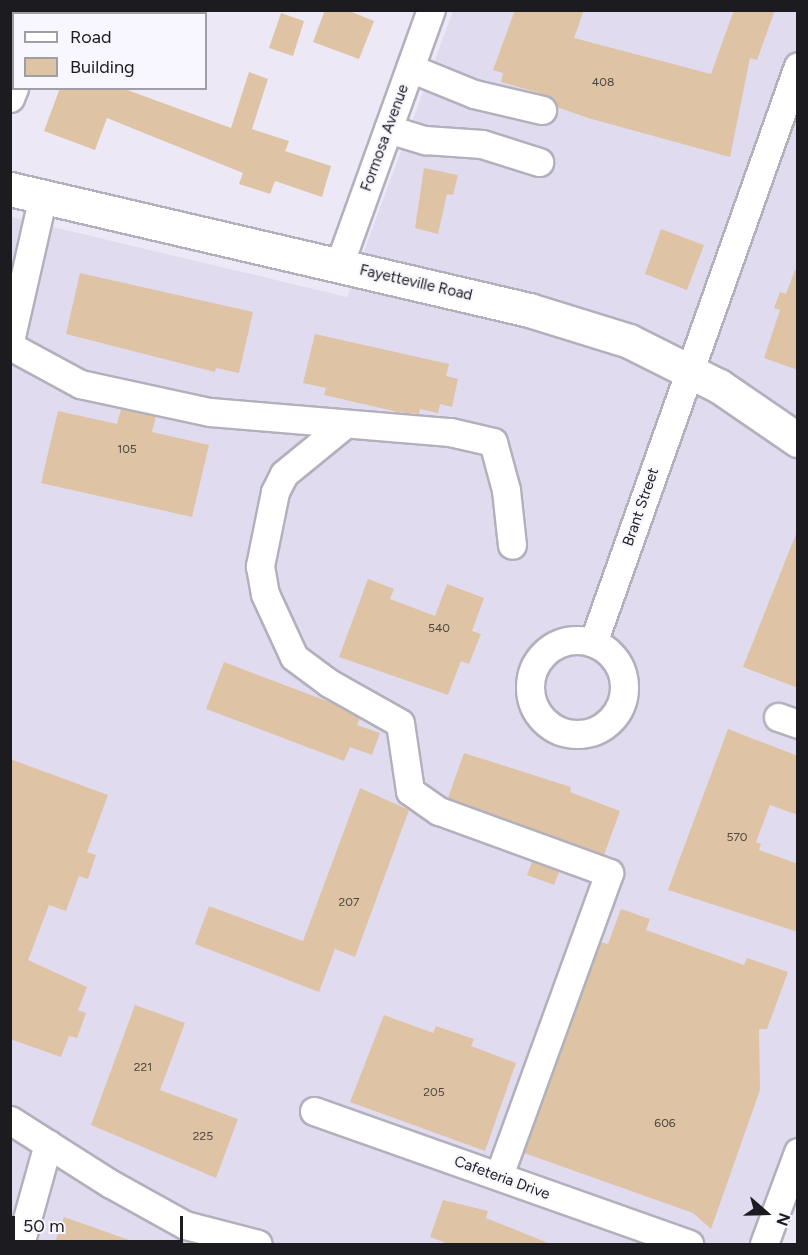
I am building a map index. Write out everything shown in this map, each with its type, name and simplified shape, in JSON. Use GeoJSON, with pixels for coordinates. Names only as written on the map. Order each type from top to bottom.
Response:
{"type":"FeatureCollection","features":[{"type":"Feature","properties":{"kind":"main road","name":"Fayetteville Road"},"geometry":{"type":"LineString","coordinates":[[10,189],[339,265],[570,322],[629,341],[689,372],[749,404],[798,440]]}},
{"type":"Feature","properties":{"kind":"street","name":"Formosa Avenue"},"geometry":{"type":"LineString","coordinates":[[339,265],[431,10]]}},
{"type":"Feature","properties":{"kind":"street","name":"Brant Street"},"geometry":{"type":"LineString","coordinates":[[593,643],[798,66]]}},
{"type":"Feature","properties":{"kind":"street"},"geometry":{"type":"LineString","coordinates":[[410,68],[474,94],[542,110]]}},
{"type":"Feature","properties":{"kind":"street"},"geometry":{"type":"LineString","coordinates":[[388,129],[425,140],[482,144],[539,162]]}},
{"type":"Feature","properties":{"kind":"street"},"geometry":{"type":"LineString","coordinates":[[10,341],[43,196]]}},
{"type":"Feature","properties":{"kind":"street"},"geometry":{"type":"LineString","coordinates":[[10,346],[80,384],[210,412],[450,432],[493,442],[506,490],[512,545]]}},
{"type":"Feature","properties":{"kind":"street"},"geometry":{"type":"LineString","coordinates":[[345,424],[284,474],[275,492],[260,566],[265,594],[294,657],[329,683],[400,723],[410,790],[439,811],[609,873],[498,1176]]}},
{"type":"Feature","properties":{"kind":"street","name":"Cafeteria Drive"},"geometry":{"type":"LineString","coordinates":[[314,1112],[689,1245]]}},
{"type":"Feature","properties":{"kind":"street"},"geometry":{"type":"LineString","coordinates":[[10,1119],[185,1225],[258,1245]]}},
{"type":"Feature","properties":{"kind":"street"},"geometry":{"type":"LineString","coordinates":[[20,1245],[48,1144]]}},
{"type":"Feature","properties":{"kind":"street"},"geometry":{"type":"LineString","coordinates":[[764,1245],[798,1152]]}},
{"type":"Feature","properties":{"kind":"shaded area"},"geometry":{"type":"Polygon","coordinates":[[[453,11],[797,11],[798,1148],[764,1244],[11,1244],[11,217],[347,297],[453,11]]]}},
{"type":"Feature","properties":{"kind":"building"},"geometry":{"type":"Polygon","coordinates":[[[325,10],[347,10],[374,21],[359,59],[313,42],[325,10]]]}},
{"type":"Feature","properties":{"kind":"building"},"geometry":{"type":"Polygon","coordinates":[[[515,10],[584,10],[574,38],[711,74],[734,10],[775,10],[757,60],[750,58],[730,157],[588,118],[557,107],[546,95],[501,82],[503,73],[493,70],[515,10]]]}},
{"type":"Feature","properties":{"kind":"building"},"geometry":{"type":"Polygon","coordinates":[[[281,13],[304,21],[293,56],[269,48],[281,13]]]}},
{"type":"Feature","properties":{"kind":"building"},"geometry":{"type":"Polygon","coordinates":[[[249,72],[268,79],[252,129],[289,141],[285,151],[331,166],[322,197],[275,181],[270,194],[239,184],[243,173],[107,118],[95,150],[44,131],[59,90],[127,90],[231,128],[249,72]]]}},
{"type":"Feature","properties":{"kind":"building"},"geometry":{"type":"Polygon","coordinates":[[[424,168],[458,175],[453,195],[447,194],[438,234],[415,228],[424,168]]]}},
{"type":"Feature","properties":{"kind":"building"},"geometry":{"type":"Polygon","coordinates":[[[661,229],[704,245],[687,290],[645,274],[661,229]]]}},
{"type":"Feature","properties":{"kind":"building"},"geometry":{"type":"Polygon","coordinates":[[[795,270],[798,270],[798,370],[764,358],[780,310],[774,308],[780,292],[786,294],[795,270]]]}},
{"type":"Feature","properties":{"kind":"building"},"geometry":{"type":"Polygon","coordinates":[[[80,273],[253,312],[239,373],[216,368],[215,372],[66,334],[80,273]]]}},
{"type":"Feature","properties":{"kind":"building"},"geometry":{"type":"Polygon","coordinates":[[[315,334],[449,364],[446,376],[458,379],[452,407],[440,404],[438,413],[420,409],[419,414],[398,412],[324,395],[326,388],[303,383],[315,334]]]}},
{"type":"Feature","properties":{"kind":"building"},"geometry":{"type":"Polygon","coordinates":[[[121,409],[156,416],[152,432],[209,445],[192,517],[41,483],[58,411],[117,424],[121,409]]]}},
{"type":"Feature","properties":{"kind":"building"},"geometry":{"type":"Polygon","coordinates":[[[798,529],[798,688],[743,667],[798,529]]]}},
{"type":"Feature","properties":{"kind":"building"},"geometry":{"type":"Polygon","coordinates":[[[368,579],[394,589],[390,599],[435,616],[447,584],[484,598],[472,631],[481,634],[469,664],[461,661],[448,695],[339,657],[368,579]]]}},
{"type":"Feature","properties":{"kind":"building"},"geometry":{"type":"Polygon","coordinates":[[[224,662],[332,703],[360,718],[357,725],[380,733],[372,755],[350,747],[344,761],[206,709],[224,662]]]}},
{"type":"Feature","properties":{"kind":"building"},"geometry":{"type":"Polygon","coordinates":[[[728,729],[798,756],[798,815],[770,805],[756,842],[761,844],[759,850],[798,864],[798,932],[668,890],[728,729]]]}},
{"type":"Feature","properties":{"kind":"building"},"geometry":{"type":"Polygon","coordinates":[[[464,753],[571,787],[570,792],[620,811],[604,855],[448,798],[464,753]]]}},
{"type":"Feature","properties":{"kind":"building"},"geometry":{"type":"Polygon","coordinates":[[[10,759],[108,795],[87,852],[96,855],[88,879],[79,876],[66,911],[49,905],[28,960],[87,987],[78,1010],[86,1013],[77,1038],[69,1036],[61,1057],[10,1039],[10,759]]]}},
{"type":"Feature","properties":{"kind":"building"},"geometry":{"type":"Polygon","coordinates":[[[360,788],[409,810],[355,957],[335,949],[319,992],[195,944],[209,906],[303,941],[360,788]]]}},
{"type":"Feature","properties":{"kind":"building"},"geometry":{"type":"Polygon","coordinates":[[[532,862],[559,872],[554,885],[527,875],[532,862]]]}},
{"type":"Feature","properties":{"kind":"building"},"geometry":{"type":"Polygon","coordinates":[[[621,909],[650,919],[646,930],[744,965],[747,958],[788,972],[767,1029],[759,1029],[760,1090],[711,1229],[693,1213],[524,1153],[601,942],[608,944],[621,909]]]}},
{"type":"Feature","properties":{"kind":"building"},"geometry":{"type":"Polygon","coordinates":[[[135,1005],[185,1023],[160,1090],[238,1119],[216,1178],[91,1125],[135,1005]]]}},
{"type":"Feature","properties":{"kind":"building"},"geometry":{"type":"Polygon","coordinates":[[[384,1015],[433,1033],[436,1026],[474,1039],[471,1046],[516,1063],[485,1151],[350,1102],[384,1015]]]}},
{"type":"Feature","properties":{"kind":"building"},"geometry":{"type":"Polygon","coordinates":[[[443,1200],[488,1211],[486,1218],[553,1245],[451,1245],[430,1237],[443,1200]]]}},
{"type":"Feature","properties":{"kind":"building"},"geometry":{"type":"Polygon","coordinates":[[[64,1217],[135,1242],[135,1245],[54,1245],[64,1217]]]}}]}
